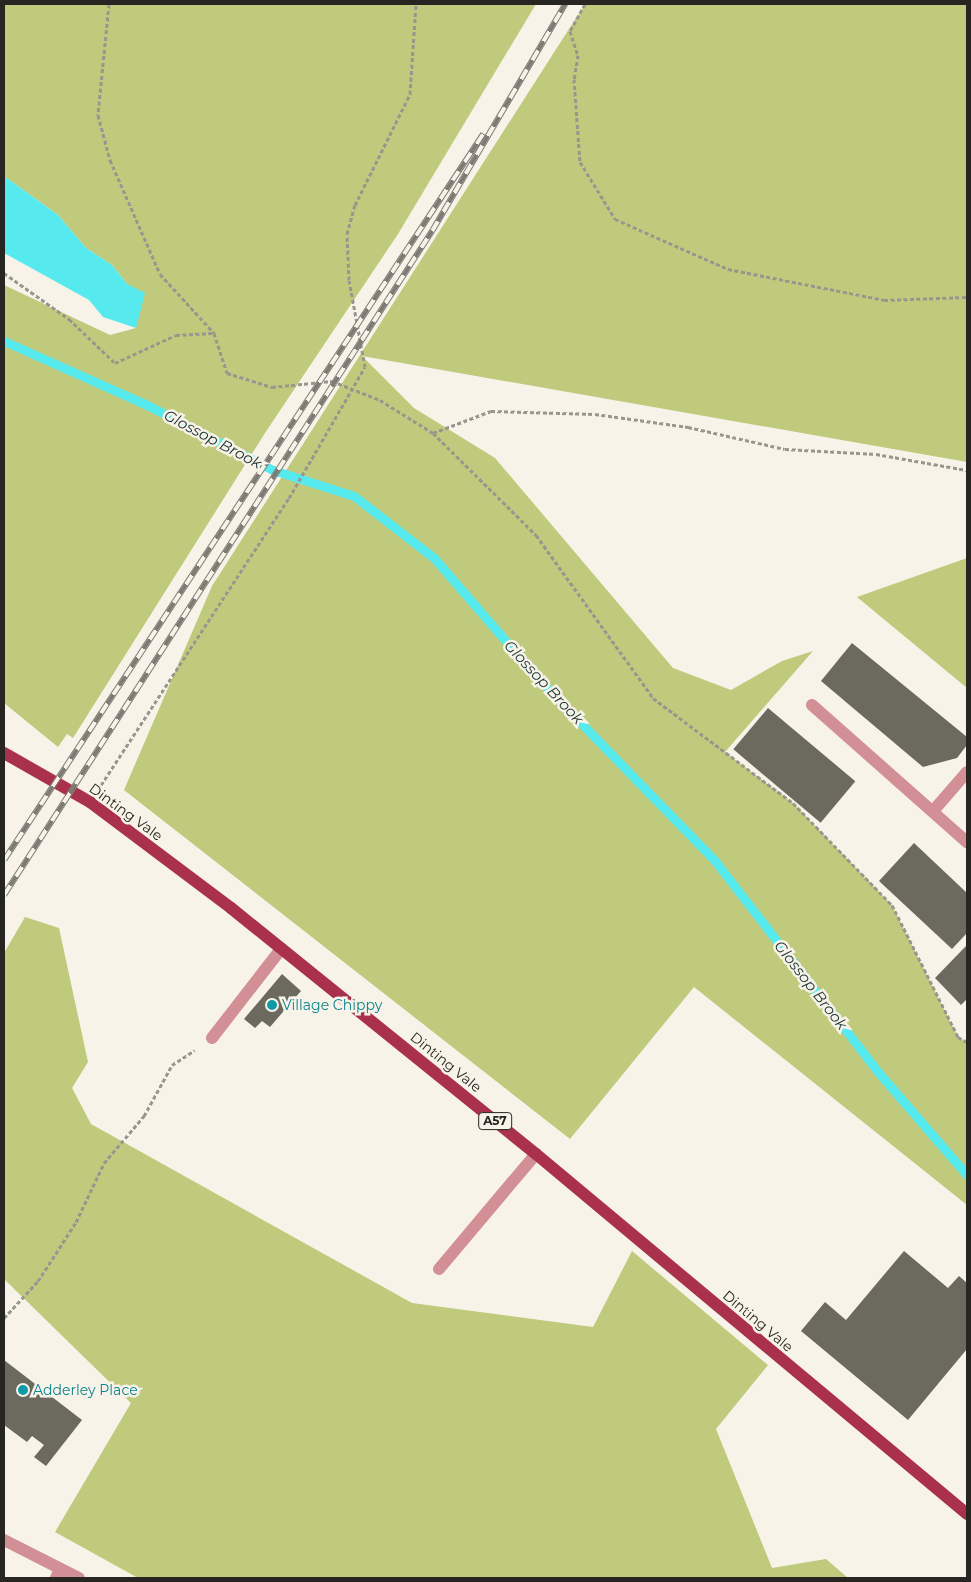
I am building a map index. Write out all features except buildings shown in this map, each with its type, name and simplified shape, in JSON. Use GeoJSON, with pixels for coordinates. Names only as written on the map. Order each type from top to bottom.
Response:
{"type":"FeatureCollection","features":[{"type":"Feature","properties":{"kind":"main road","name":"Dinting Vale"},"geometry":{"type":"LineString","coordinates":[[4,752],[90,802],[281,949],[536,1154],[967,1514]]}},
{"type":"Feature","properties":{"kind":"street"},"geometry":{"type":"LineString","coordinates":[[812,705],[934,810],[967,842]]}},
{"type":"Feature","properties":{"kind":"street"},"geometry":{"type":"LineString","coordinates":[[934,810],[967,772]]}},
{"type":"Feature","properties":{"kind":"street"},"geometry":{"type":"LineString","coordinates":[[212,1038],[281,949]]}},
{"type":"Feature","properties":{"kind":"street"},"geometry":{"type":"LineString","coordinates":[[439,1269],[536,1154]]}},
{"type":"Feature","properties":{"kind":"street"},"geometry":{"type":"LineString","coordinates":[[4,1540],[56,1570],[79,1578]]}},
{"type":"Feature","properties":{"kind":"path"},"geometry":{"type":"LineString","coordinates":[[109,4],[98,115],[110,160],[160,274],[214,333],[227,373],[272,387],[332,381],[354,390],[433,432],[536,535],[653,698],[793,803],[892,904],[958,1037],[967,1042]]}},
{"type":"Feature","properties":{"kind":"path"},"geometry":{"type":"LineString","coordinates":[[90,802],[290,498],[354,390],[365,367],[349,280],[347,234],[355,205],[410,94],[416,4]]}},
{"type":"Feature","properties":{"kind":"path"},"geometry":{"type":"LineString","coordinates":[[585,4],[570,31],[578,55],[574,79],[580,162],[615,219],[728,269],[884,300],[967,297]]}},
{"type":"Feature","properties":{"kind":"path"},"geometry":{"type":"LineString","coordinates":[[4,273],[69,319],[115,362],[176,335],[214,333]]}},
{"type":"Feature","properties":{"kind":"path"},"geometry":{"type":"LineString","coordinates":[[433,432],[491,411],[595,414],[688,427],[785,449],[876,454],[967,470]]}},
{"type":"Feature","properties":{"kind":"path"},"geometry":{"type":"LineString","coordinates":[[4,1318],[38,1281],[76,1222],[104,1163],[144,1116],[172,1065],[212,1038]]}},
{"type":"Feature","properties":{"kind":"green space"},"geometry":{"type":"Polygon","coordinates":[[[4,4],[536,4],[398,234],[265,433],[73,738],[67,734],[58,747],[4,703],[4,285],[110,335],[136,328],[127,284],[112,265],[86,248],[58,215],[4,176],[4,4]]]}},
{"type":"Feature","properties":{"kind":"green space"},"geometry":{"type":"Polygon","coordinates":[[[585,4],[967,4],[967,462],[362,356],[414,408],[495,458],[673,668],[731,690],[782,661],[813,651],[725,752],[793,803],[892,905],[958,1037],[967,1042],[967,1205],[694,987],[570,1139],[124,790],[212,586],[585,4]]]}},
{"type":"Feature","properties":{"kind":"green space"},"geometry":{"type":"Polygon","coordinates":[[[967,558],[967,688],[857,597],[967,558]]]}},
{"type":"Feature","properties":{"kind":"green space"},"geometry":{"type":"Polygon","coordinates":[[[25,917],[59,928],[88,1062],[72,1088],[91,1124],[412,1303],[593,1327],[632,1251],[768,1365],[716,1429],[772,1568],[826,1559],[848,1578],[138,1578],[55,1532],[131,1403],[4,1279],[4,953],[25,917]]]}},
{"type":"Feature","properties":{"kind":"water"},"geometry":{"type":"Polygon","coordinates":[[[4,176],[58,215],[86,248],[112,265],[127,284],[145,293],[136,328],[103,317],[89,300],[4,253],[4,176]]]}},
{"type":"Feature","properties":{"kind":"waterway","name":"Glossop Brook"},"geometry":{"type":"LineString","coordinates":[[4,341],[147,405],[273,470],[354,496],[434,558],[541,682],[715,861],[878,1072],[967,1175]]}},
{"type":"Feature","properties":{"kind":"railway"},"geometry":{"type":"LineString","coordinates":[[4,895],[432,231],[565,4]]}},
{"type":"Feature","properties":{"kind":"railway"},"geometry":{"type":"LineString","coordinates":[[4,860],[483,134]]}},
{"type":"Feature","properties":{"kind":"place","name":"Village Chippy"},"geometry":{"type":"Point","coordinates":[272,1005]}},
{"type":"Feature","properties":{"kind":"place","name":"Adderley Place"},"geometry":{"type":"Point","coordinates":[23,1390]}}]}
